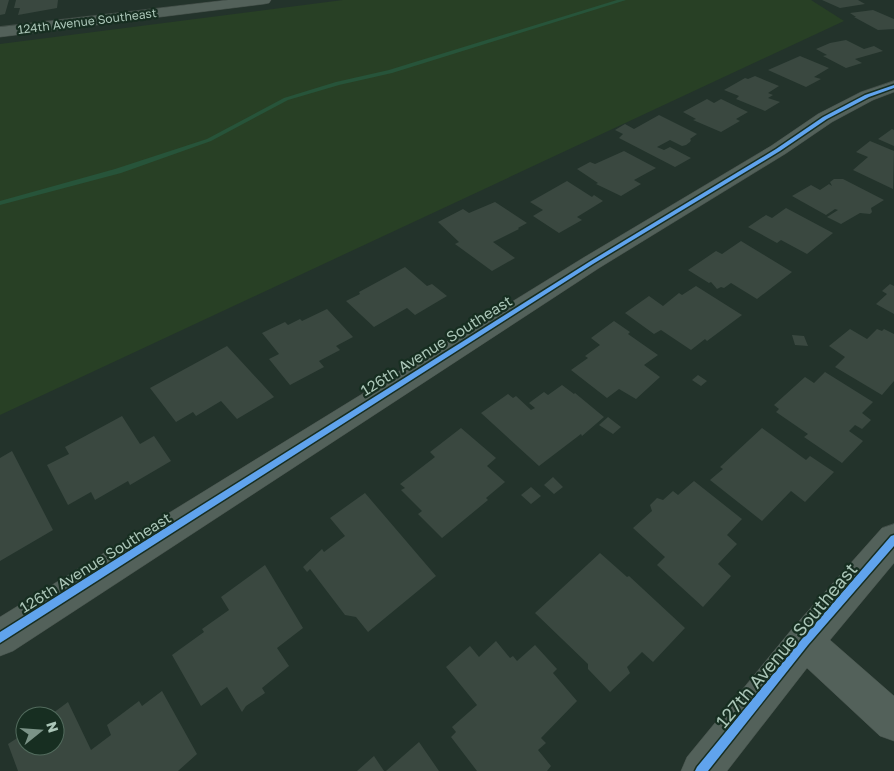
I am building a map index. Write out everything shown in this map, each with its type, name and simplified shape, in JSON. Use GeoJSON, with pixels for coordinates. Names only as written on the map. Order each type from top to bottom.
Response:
{"type":"FeatureCollection","features":[{"type":"Feature","properties":{"kind":"street","name":"124th Avenue Southeast"},"geometry":{"type":"LineString","coordinates":[[0,32],[136,8],[264,0]]}},
{"type":"Feature","properties":{"kind":"street","name":"126th Avenue Southeast"},"geometry":{"type":"LineString","coordinates":[[0,638],[591,263],[778,150],[824,118],[867,96],[894,86]]}},
{"type":"Feature","properties":{"kind":"street","name":"127th Avenue Southeast"},"geometry":{"type":"LineString","coordinates":[[701,771],[805,642],[894,539]]}},
{"type":"Feature","properties":{"kind":"street"},"geometry":{"type":"LineString","coordinates":[[805,642],[894,722]]}},
{"type":"Feature","properties":{"kind":"green space"},"geometry":{"type":"Polygon","coordinates":[[[343,0],[811,0],[844,21],[0,415],[0,44],[343,0]]]}},
{"type":"Feature","properties":{"kind":"building"},"geometry":{"type":"Polygon","coordinates":[[[0,0],[9,0],[5,14],[0,15],[0,0]]]}},
{"type":"Feature","properties":{"kind":"building"},"geometry":{"type":"Polygon","coordinates":[[[16,0],[58,0],[57,8],[18,15],[20,8],[14,8],[16,0]]]}},
{"type":"Feature","properties":{"kind":"building"},"geometry":{"type":"Polygon","coordinates":[[[822,0],[858,0],[865,4],[840,8],[822,0]]]}},
{"type":"Feature","properties":{"kind":"building"},"geometry":{"type":"Polygon","coordinates":[[[873,10],[894,19],[894,29],[878,30],[850,13],[873,10]]]}},
{"type":"Feature","properties":{"kind":"building"},"geometry":{"type":"Polygon","coordinates":[[[846,40],[864,49],[874,46],[883,51],[855,59],[862,63],[846,68],[823,56],[827,55],[816,49],[830,43],[846,40]]]}},
{"type":"Feature","properties":{"kind":"building"},"geometry":{"type":"Polygon","coordinates":[[[800,56],[829,68],[814,77],[821,79],[806,87],[768,70],[800,56]]]}},
{"type":"Feature","properties":{"kind":"building"},"geometry":{"type":"Polygon","coordinates":[[[755,76],[779,86],[768,93],[773,95],[768,98],[780,102],[765,111],[736,99],[739,96],[724,90],[745,78],[748,79],[755,76]]]}},
{"type":"Feature","properties":{"kind":"building"},"geometry":{"type":"Polygon","coordinates":[[[707,99],[714,103],[721,99],[748,112],[736,119],[740,121],[721,132],[693,120],[696,119],[683,112],[707,99]]]}},
{"type":"Feature","properties":{"kind":"building"},"geometry":{"type":"Polygon","coordinates":[[[659,115],[697,134],[686,145],[682,146],[670,140],[657,147],[664,150],[670,147],[691,158],[675,167],[619,138],[623,134],[615,130],[625,124],[634,129],[659,115]]]}},
{"type":"Feature","properties":{"kind":"building"},"geometry":{"type":"Polygon","coordinates":[[[892,129],[894,130],[894,146],[878,139],[892,129]]]}},
{"type":"Feature","properties":{"kind":"building"},"geometry":{"type":"Polygon","coordinates":[[[870,141],[894,151],[893,189],[853,170],[868,157],[856,152],[870,141]]]}},
{"type":"Feature","properties":{"kind":"building"},"geometry":{"type":"Polygon","coordinates":[[[624,151],[656,168],[634,180],[641,184],[621,196],[596,184],[598,183],[577,169],[590,162],[595,164],[624,151]]]}},
{"type":"Feature","properties":{"kind":"building"},"geometry":{"type":"Polygon","coordinates":[[[834,179],[843,179],[884,200],[871,208],[872,212],[870,214],[860,213],[841,224],[827,217],[838,210],[835,209],[826,215],[792,196],[811,185],[820,190],[829,184],[832,186],[830,182],[834,179]]]}},
{"type":"Feature","properties":{"kind":"building"},"geometry":{"type":"Polygon","coordinates":[[[567,181],[592,197],[594,195],[603,201],[577,217],[582,220],[559,233],[533,216],[543,210],[530,202],[567,181]]]}},
{"type":"Feature","properties":{"kind":"building"},"geometry":{"type":"Polygon","coordinates":[[[495,202],[527,223],[493,242],[515,258],[492,271],[455,244],[459,242],[438,222],[463,209],[469,213],[495,202]]]}},
{"type":"Feature","properties":{"kind":"building"},"geometry":{"type":"Polygon","coordinates":[[[786,208],[833,233],[807,254],[781,240],[777,243],[748,227],[766,215],[772,218],[786,208]]]}},
{"type":"Feature","properties":{"kind":"building"},"geometry":{"type":"Polygon","coordinates":[[[741,241],[792,272],[757,299],[731,283],[724,288],[717,289],[711,282],[709,283],[688,270],[716,251],[722,254],[741,241]]]}},
{"type":"Feature","properties":{"kind":"building"},"geometry":{"type":"Polygon","coordinates":[[[405,267],[427,286],[432,284],[447,296],[415,315],[407,308],[374,327],[346,301],[360,294],[359,292],[405,267]]]}},
{"type":"Feature","properties":{"kind":"building"},"geometry":{"type":"Polygon","coordinates":[[[890,284],[894,286],[894,314],[876,304],[887,294],[882,291],[890,284]]]}},
{"type":"Feature","properties":{"kind":"building"},"geometry":{"type":"Polygon","coordinates":[[[696,286],[742,315],[707,341],[705,339],[691,350],[661,330],[654,334],[625,313],[649,296],[663,306],[679,293],[682,295],[696,286]]]}},
{"type":"Feature","properties":{"kind":"building"},"geometry":{"type":"Polygon","coordinates":[[[327,309],[353,337],[336,346],[340,350],[319,361],[324,367],[290,385],[269,359],[279,354],[262,333],[285,322],[288,325],[300,319],[302,321],[327,309]]]}},
{"type":"Feature","properties":{"kind":"building"},"geometry":{"type":"Polygon","coordinates":[[[614,321],[630,332],[628,334],[658,355],[644,365],[660,377],[636,399],[619,389],[607,398],[571,370],[588,358],[585,356],[600,345],[591,338],[614,321]]]}},
{"type":"Feature","properties":{"kind":"building"},"geometry":{"type":"Polygon","coordinates":[[[850,329],[867,339],[877,329],[882,331],[884,329],[894,334],[894,381],[882,395],[835,367],[845,357],[829,346],[850,329]]]}},
{"type":"Feature","properties":{"kind":"building"},"geometry":{"type":"Polygon","coordinates":[[[792,335],[804,336],[808,346],[795,345],[792,335]]]}},
{"type":"Feature","properties":{"kind":"building"},"geometry":{"type":"Polygon","coordinates":[[[227,346],[274,397],[237,419],[221,401],[196,416],[193,412],[176,422],[150,388],[227,346]]]}},
{"type":"Feature","properties":{"kind":"building"},"geometry":{"type":"Polygon","coordinates":[[[825,372],[873,402],[862,413],[871,420],[862,429],[855,425],[849,431],[863,441],[842,463],[804,437],[808,434],[776,412],[779,409],[774,405],[805,377],[814,383],[825,372]]]}},
{"type":"Feature","properties":{"kind":"building"},"geometry":{"type":"Polygon","coordinates":[[[698,375],[707,381],[701,386],[692,380],[698,375]]]}},
{"type":"Feature","properties":{"kind":"building"},"geometry":{"type":"Polygon","coordinates":[[[562,385],[575,393],[604,417],[582,436],[581,434],[539,466],[481,413],[508,394],[513,398],[516,396],[531,410],[535,408],[529,403],[544,392],[548,395],[562,385]]]}},
{"type":"Feature","properties":{"kind":"building"},"geometry":{"type":"Polygon","coordinates":[[[122,416],[140,444],[154,436],[171,461],[130,485],[128,481],[95,500],[91,492],[68,505],[47,465],[69,454],[65,447],[122,416]]]}},
{"type":"Feature","properties":{"kind":"building"},"geometry":{"type":"Polygon","coordinates":[[[608,417],[621,427],[613,434],[599,425],[608,417]]]}},
{"type":"Feature","properties":{"kind":"building"},"geometry":{"type":"Polygon","coordinates":[[[461,428],[496,458],[487,466],[505,482],[486,498],[488,500],[442,538],[418,514],[422,511],[401,490],[405,488],[400,484],[435,457],[430,452],[461,428]]]}},
{"type":"Feature","properties":{"kind":"building"},"geometry":{"type":"Polygon","coordinates":[[[762,428],[806,460],[810,456],[834,472],[805,502],[791,491],[762,521],[710,480],[723,469],[720,467],[762,428]]]}},
{"type":"Feature","properties":{"kind":"building"},"geometry":{"type":"Polygon","coordinates":[[[12,451],[53,530],[0,561],[0,458],[12,451]]]}},
{"type":"Feature","properties":{"kind":"building"},"geometry":{"type":"Polygon","coordinates":[[[553,477],[563,487],[554,494],[544,485],[553,477]]]}},
{"type":"Feature","properties":{"kind":"building"},"geometry":{"type":"Polygon","coordinates":[[[694,481],[742,519],[727,535],[737,544],[718,564],[731,576],[703,607],[657,565],[665,557],[633,528],[652,511],[650,505],[657,498],[663,500],[673,491],[678,495],[694,481]]]}},
{"type":"Feature","properties":{"kind":"building"},"geometry":{"type":"Polygon","coordinates":[[[531,487],[541,496],[531,504],[521,495],[531,487]]]}},
{"type":"Feature","properties":{"kind":"building"},"geometry":{"type":"Polygon","coordinates":[[[365,493],[436,576],[368,632],[356,617],[345,615],[310,569],[307,572],[303,567],[322,549],[324,552],[345,536],[330,518],[365,493]]]}},
{"type":"Feature","properties":{"kind":"building"},"geometry":{"type":"Polygon","coordinates":[[[600,553],[627,577],[629,576],[685,628],[653,662],[642,652],[627,667],[630,673],[610,692],[588,669],[588,664],[535,613],[600,553]]]}},
{"type":"Feature","properties":{"kind":"building"},"geometry":{"type":"Polygon","coordinates":[[[265,565],[303,628],[277,648],[289,666],[262,688],[265,693],[246,706],[242,712],[227,687],[201,706],[172,655],[204,632],[202,629],[229,610],[221,597],[265,565]]]}},
{"type":"Feature","properties":{"kind":"building"},"geometry":{"type":"Polygon","coordinates":[[[496,641],[510,658],[513,656],[517,661],[535,645],[557,669],[553,673],[577,701],[541,738],[546,743],[538,750],[551,766],[547,771],[477,771],[451,737],[456,732],[452,727],[477,705],[446,667],[470,646],[479,657],[496,641]]]}},
{"type":"Feature","properties":{"kind":"building"},"geometry":{"type":"Polygon","coordinates":[[[162,691],[197,754],[178,771],[18,771],[8,744],[15,739],[15,756],[65,756],[65,706],[63,706],[68,702],[91,750],[111,735],[107,725],[139,701],[142,706],[162,691]]]}},
{"type":"Feature","properties":{"kind":"building"},"geometry":{"type":"Polygon","coordinates":[[[419,742],[439,771],[386,771],[419,742]]]}},
{"type":"Feature","properties":{"kind":"building"},"geometry":{"type":"Polygon","coordinates":[[[374,756],[384,771],[357,771],[374,756]]]}},
{"type":"Feature","properties":{"kind":"waterway"},"geometry":{"type":"LineString","coordinates":[[0,203],[118,171],[209,140],[286,99],[338,83],[390,72],[623,0]]}},
{"type":"Feature","properties":{"kind":"cycle path"},"geometry":{"type":"LineString","coordinates":[[0,638],[591,263],[778,150],[825,118],[867,96],[894,86]]}},
{"type":"Feature","properties":{"kind":"cycle path"},"geometry":{"type":"LineString","coordinates":[[701,771],[805,642],[894,539]]}}]}
